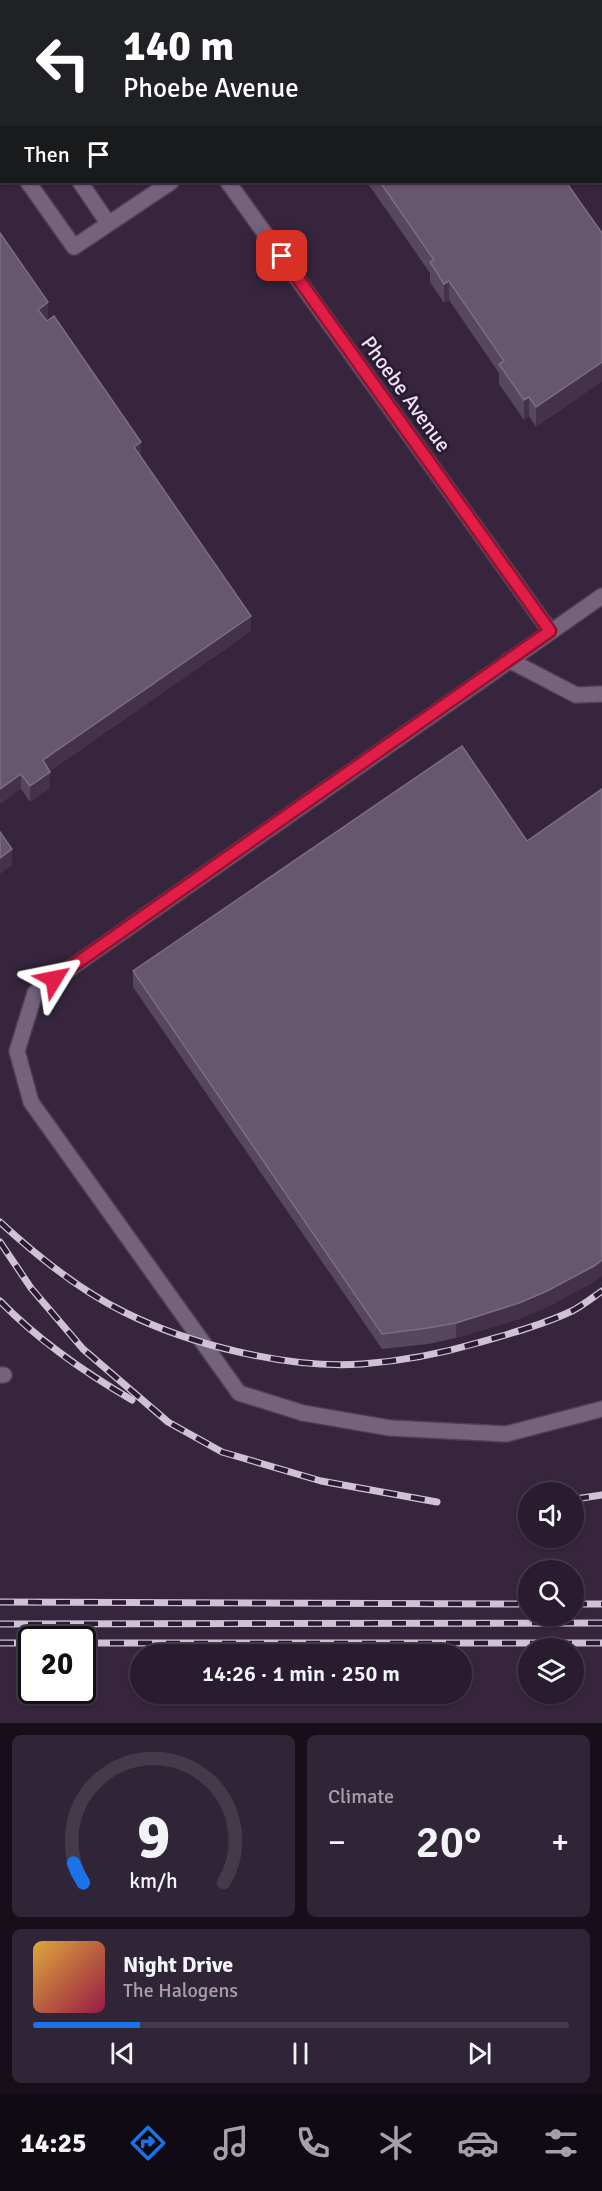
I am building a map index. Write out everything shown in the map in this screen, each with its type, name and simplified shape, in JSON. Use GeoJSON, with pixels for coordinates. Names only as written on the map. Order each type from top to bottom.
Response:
{"type":"FeatureCollection","features":[{"type":"Feature","properties":{"kind":"street"},"geometry":{"type":"LineString","coordinates":[[29,183],[74,248],[169,183]]}},
{"type":"Feature","properties":{"kind":"street"},"geometry":{"type":"LineString","coordinates":[[81,183],[108,223]]}},
{"type":"Feature","properties":{"kind":"street","name":"Phoebe Avenue"},"geometry":{"type":"LineString","coordinates":[[229,183],[550,631]]}},
{"type":"Feature","properties":{"kind":"street"},"geometry":{"type":"LineString","coordinates":[[602,596],[35,993],[17,1051],[31,1102],[239,1392],[303,1413],[390,1428],[506,1434],[602,1409]]}},
{"type":"Feature","properties":{"kind":"street"},"geometry":{"type":"LineString","coordinates":[[509,660],[576,695],[602,694]]}},
{"type":"Feature","properties":{"kind":"building"},"geometry":{"type":"Polygon","coordinates":[[[381,183],[567,183],[602,233],[602,362],[536,407],[529,397],[524,400],[499,364],[504,361],[449,281],[444,284],[430,262],[434,260],[381,183]]]}},
{"type":"Feature","properties":{"kind":"building"},"geometry":{"type":"Polygon","coordinates":[[[0,233],[48,302],[38,310],[47,321],[54,316],[141,442],[134,447],[251,616],[43,760],[50,772],[30,786],[21,774],[0,789],[0,233]]]}},
{"type":"Feature","properties":{"kind":"building"},"geometry":{"type":"Polygon","coordinates":[[[462,746],[527,841],[602,789],[602,1260],[547,1291],[519,1303],[456,1323],[382,1334],[133,971],[462,746]]]}},
{"type":"Feature","properties":{"kind":"building"},"geometry":{"type":"Polygon","coordinates":[[[0,832],[12,849],[0,858],[0,832]]]}},
{"type":"Feature","properties":{"kind":"railway"},"geometry":{"type":"LineString","coordinates":[[0,1222],[59,1272],[124,1312],[179,1335],[209,1344],[303,1363],[362,1364],[406,1359],[449,1350],[549,1321],[576,1309],[602,1291]]}},
{"type":"Feature","properties":{"kind":"railway"},"geometry":{"type":"LineString","coordinates":[[0,1242],[31,1288],[83,1349],[168,1422],[222,1452],[321,1481],[437,1502]]}},
{"type":"Feature","properties":{"kind":"railway"},"geometry":{"type":"LineString","coordinates":[[0,1301],[63,1355],[132,1400]]}},
{"type":"Feature","properties":{"kind":"railway"},"geometry":{"type":"LineString","coordinates":[[584,1498],[602,1495]]}},
{"type":"Feature","properties":{"kind":"railway"},"geometry":{"type":"LineString","coordinates":[[0,1602],[518,1604]]}},
{"type":"Feature","properties":{"kind":"railway"},"geometry":{"type":"LineString","coordinates":[[584,1604],[602,1604]]}},
{"type":"Feature","properties":{"kind":"railway"},"geometry":{"type":"LineString","coordinates":[[0,1624],[602,1623]]}},
{"type":"Feature","properties":{"kind":"railway"},"geometry":{"type":"LineString","coordinates":[[0,1643],[18,1643]]}},
{"type":"Feature","properties":{"kind":"railway"},"geometry":{"type":"LineString","coordinates":[[96,1643],[602,1643]]}},
{"type":"Feature","properties":{"kind":"route"},"geometry":{"type":"LineString","coordinates":[[54,979],[550,631],[282,256]]}}]}
